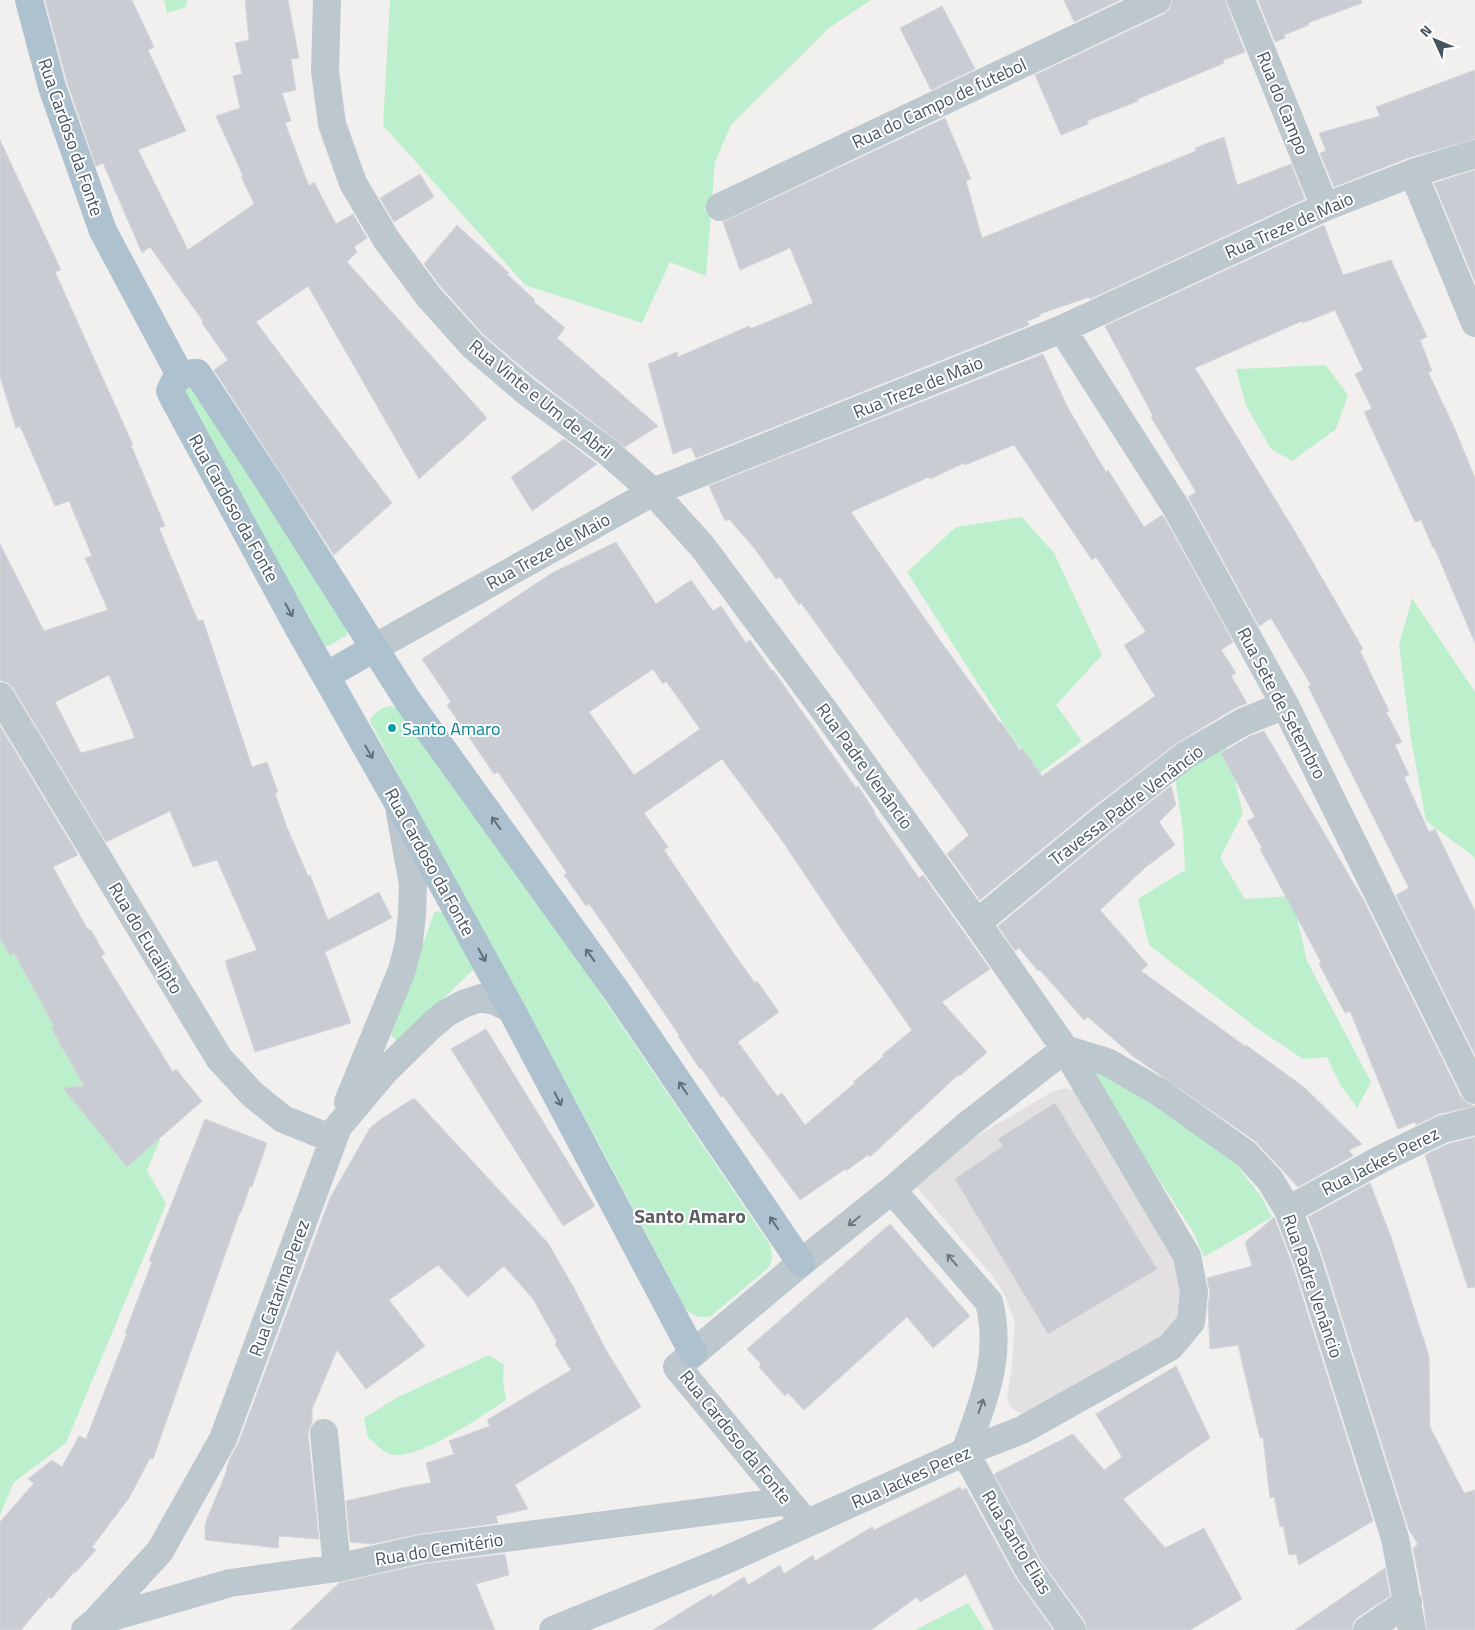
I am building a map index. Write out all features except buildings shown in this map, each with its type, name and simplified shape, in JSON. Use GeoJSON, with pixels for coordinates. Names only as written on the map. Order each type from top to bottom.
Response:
{"type":"FeatureCollection","features":[{"type":"Feature","properties":{"kind":"main road","name":"Rua Cardoso da Fonte"},"geometry":{"type":"LineString","coordinates":[[28,0],[52,86],[103,231],[180,375],[173,383],[170,391],[326,676],[512,1009],[693,1354]]}},
{"type":"Feature","properties":{"kind":"main road"},"geometry":{"type":"LineString","coordinates":[[180,375],[196,373],[202,380],[408,701],[617,992],[802,1263]]}},
{"type":"Feature","properties":{"kind":"main road"},"geometry":{"type":"LineString","coordinates":[[326,676],[374,648]]}},
{"type":"Feature","properties":{"kind":"street","name":"Rua Vinte e Um de Abril"},"geometry":{"type":"LineString","coordinates":[[327,0],[326,71],[332,124],[353,183],[386,239],[429,297],[472,346],[527,392],[609,453],[654,492]]}},
{"type":"Feature","properties":{"kind":"street","name":"Rua do Campo de futebol"},"geometry":{"type":"LineString","coordinates":[[720,206],[1157,0]]}},
{"type":"Feature","properties":{"kind":"street","name":"Rua do Campo"},"geometry":{"type":"LineString","coordinates":[[1241,0],[1325,207]]}},
{"type":"Feature","properties":{"kind":"street","name":"Rua Treze de Maio"},"geometry":{"type":"LineString","coordinates":[[374,648],[654,492],[1062,329],[1325,207],[1413,173],[1475,154]]}},
{"type":"Feature","properties":{"kind":"street"},"geometry":{"type":"LineString","coordinates":[[1413,173],[1475,323]]}},
{"type":"Feature","properties":{"kind":"street","name":"Rua Sete de Setembro"},"geometry":{"type":"LineString","coordinates":[[1062,329],[1177,509],[1285,705],[1475,1090]]}},
{"type":"Feature","properties":{"kind":"street","name":"Rua Padre Venâncio"},"geometry":{"type":"LineString","coordinates":[[654,492],[702,546],[824,710],[1065,1049],[1187,1256]]}},
{"type":"Feature","properties":{"kind":"street","name":"Rua do Eucalipto"},"geometry":{"type":"LineString","coordinates":[[0,696],[219,1058],[252,1094],[283,1119],[336,1133]]}},
{"type":"Feature","properties":{"kind":"street","name":"Travessa Padre Venâncio"},"geometry":{"type":"LineString","coordinates":[[977,923],[1103,819],[1186,755],[1243,722],[1285,705]]}},
{"type":"Feature","properties":{"kind":"street"},"geometry":{"type":"LineString","coordinates":[[336,1133],[402,970],[409,943],[413,884],[408,846],[398,803]]}},
{"type":"Feature","properties":{"kind":"street","name":"Rua Catarina Perez"},"geometry":{"type":"LineString","coordinates":[[96,1627],[160,1551],[223,1439],[336,1133],[385,1070],[445,1014],[462,1004],[481,998],[495,1001],[512,1009]]}},
{"type":"Feature","properties":{"kind":"street","name":"Rua Padre Venâncio"},"geometry":{"type":"LineString","coordinates":[[1065,1049],[1107,1062],[1159,1092],[1246,1154],[1270,1180],[1288,1210],[1307,1259],[1395,1538],[1408,1602]]}},
{"type":"Feature","properties":{"kind":"street"},"geometry":{"type":"LineString","coordinates":[[965,1452],[990,1384],[994,1349],[994,1321],[989,1302],[892,1190],[966,1126],[1065,1049]]}},
{"type":"Feature","properties":{"kind":"street","name":"Rua Jackes Perez"},"geometry":{"type":"LineString","coordinates":[[1288,1210],[1381,1159],[1443,1129],[1475,1121]]}},
{"type":"Feature","properties":{"kind":"street","name":"Rua Cardoso da Fonte"},"geometry":{"type":"LineString","coordinates":[[806,1523],[678,1367],[892,1190]]}},
{"type":"Feature","properties":{"kind":"street","name":"Rua Jackes Perez"},"geometry":{"type":"LineString","coordinates":[[553,1630],[726,1560],[965,1452],[1022,1430],[1170,1347],[1191,1322],[1194,1292],[1187,1256]]}},
{"type":"Feature","properties":{"kind":"street"},"geometry":{"type":"LineString","coordinates":[[324,1433],[337,1568]]}},
{"type":"Feature","properties":{"kind":"street","name":"Rua Santo Elias"},"geometry":{"type":"LineString","coordinates":[[965,1452],[1029,1570],[1072,1630]]}},
{"type":"Feature","properties":{"kind":"street","name":"Rua do Cemitério"},"geometry":{"type":"LineString","coordinates":[[96,1627],[230,1583],[337,1568],[420,1549],[788,1501]]}},
{"type":"Feature","properties":{"kind":"street"},"geometry":{"type":"LineString","coordinates":[[1367,1630],[1408,1602],[1412,1630]]}},
{"type":"Feature","properties":{"kind":"shaded area"},"geometry":{"type":"Polygon","coordinates":[[[1066,1088],[1080,1094],[1179,1261],[1182,1318],[1166,1339],[1025,1416],[1013,1409],[1007,1400],[1012,1366],[1015,1322],[1005,1296],[994,1278],[915,1185],[970,1140],[1052,1092],[1066,1088]]]}},
{"type":"Feature","properties":{"kind":"green space"},"geometry":{"type":"Polygon","coordinates":[[[164,0],[187,0],[186,7],[167,13],[164,0]]]}},
{"type":"Feature","properties":{"kind":"green space"},"geometry":{"type":"Polygon","coordinates":[[[390,0],[871,0],[829,28],[731,125],[715,162],[706,276],[670,262],[642,323],[525,285],[383,125],[390,0]]]}},
{"type":"Feature","properties":{"kind":"green space"},"geometry":{"type":"Polygon","coordinates":[[[1326,365],[1348,395],[1336,429],[1292,461],[1271,449],[1246,406],[1236,369],[1326,365]]]}},
{"type":"Feature","properties":{"kind":"green space"},"geometry":{"type":"Polygon","coordinates":[[[190,385],[349,628],[346,636],[328,646],[321,645],[183,390],[190,385]]]}},
{"type":"Feature","properties":{"kind":"green space"},"geometry":{"type":"Polygon","coordinates":[[[1022,517],[1054,553],[1102,655],[1056,705],[1082,741],[1040,773],[1012,737],[907,572],[956,527],[1022,517]]]}},
{"type":"Feature","properties":{"kind":"green space"},"geometry":{"type":"Polygon","coordinates":[[[1412,598],[1475,692],[1475,860],[1473,856],[1426,821],[1410,733],[1399,645],[1412,598]]]}},
{"type":"Feature","properties":{"kind":"green space"},"geometry":{"type":"Polygon","coordinates":[[[390,706],[396,708],[574,955],[770,1245],[772,1261],[767,1269],[711,1316],[696,1316],[685,1308],[605,1155],[370,722],[377,711],[390,706]]]}},
{"type":"Feature","properties":{"kind":"green space"},"geometry":{"type":"Polygon","coordinates":[[[1223,734],[1243,813],[1220,858],[1245,899],[1292,896],[1307,961],[1371,1082],[1357,1108],[1340,1084],[1327,1057],[1303,1059],[1258,1029],[1149,945],[1138,899],[1185,870],[1183,830],[1173,765],[1223,734]]]}},
{"type":"Feature","properties":{"kind":"green space"},"geometry":{"type":"Polygon","coordinates":[[[0,831],[91,980],[160,1140],[147,1170],[166,1204],[66,1443],[14,1482],[0,1515],[0,831]]]}},
{"type":"Feature","properties":{"kind":"green space"},"geometry":{"type":"Polygon","coordinates":[[[438,911],[443,913],[474,969],[400,1041],[396,1040],[391,1035],[434,913],[438,911]]]}},
{"type":"Feature","properties":{"kind":"green space"},"geometry":{"type":"Polygon","coordinates":[[[1108,1071],[1235,1163],[1260,1195],[1272,1217],[1204,1257],[1193,1232],[1090,1073],[1108,1071]]]}},
{"type":"Feature","properties":{"kind":"green space"},"geometry":{"type":"Polygon","coordinates":[[[489,1355],[504,1365],[503,1380],[506,1400],[432,1445],[401,1455],[389,1454],[368,1438],[364,1418],[398,1397],[489,1355]]]}},
{"type":"Feature","properties":{"kind":"green space"},"geometry":{"type":"Polygon","coordinates":[[[968,1603],[985,1630],[915,1630],[968,1603]]]}},
{"type":"Feature","properties":{"kind":"place","name":"Santo Amaro"},"geometry":{"type":"Point","coordinates":[392,728]}},
{"type":"Feature","properties":{"kind":"district","name":"Santo Amaro"},"geometry":{"type":"Point","coordinates":[690,1215]}}]}
